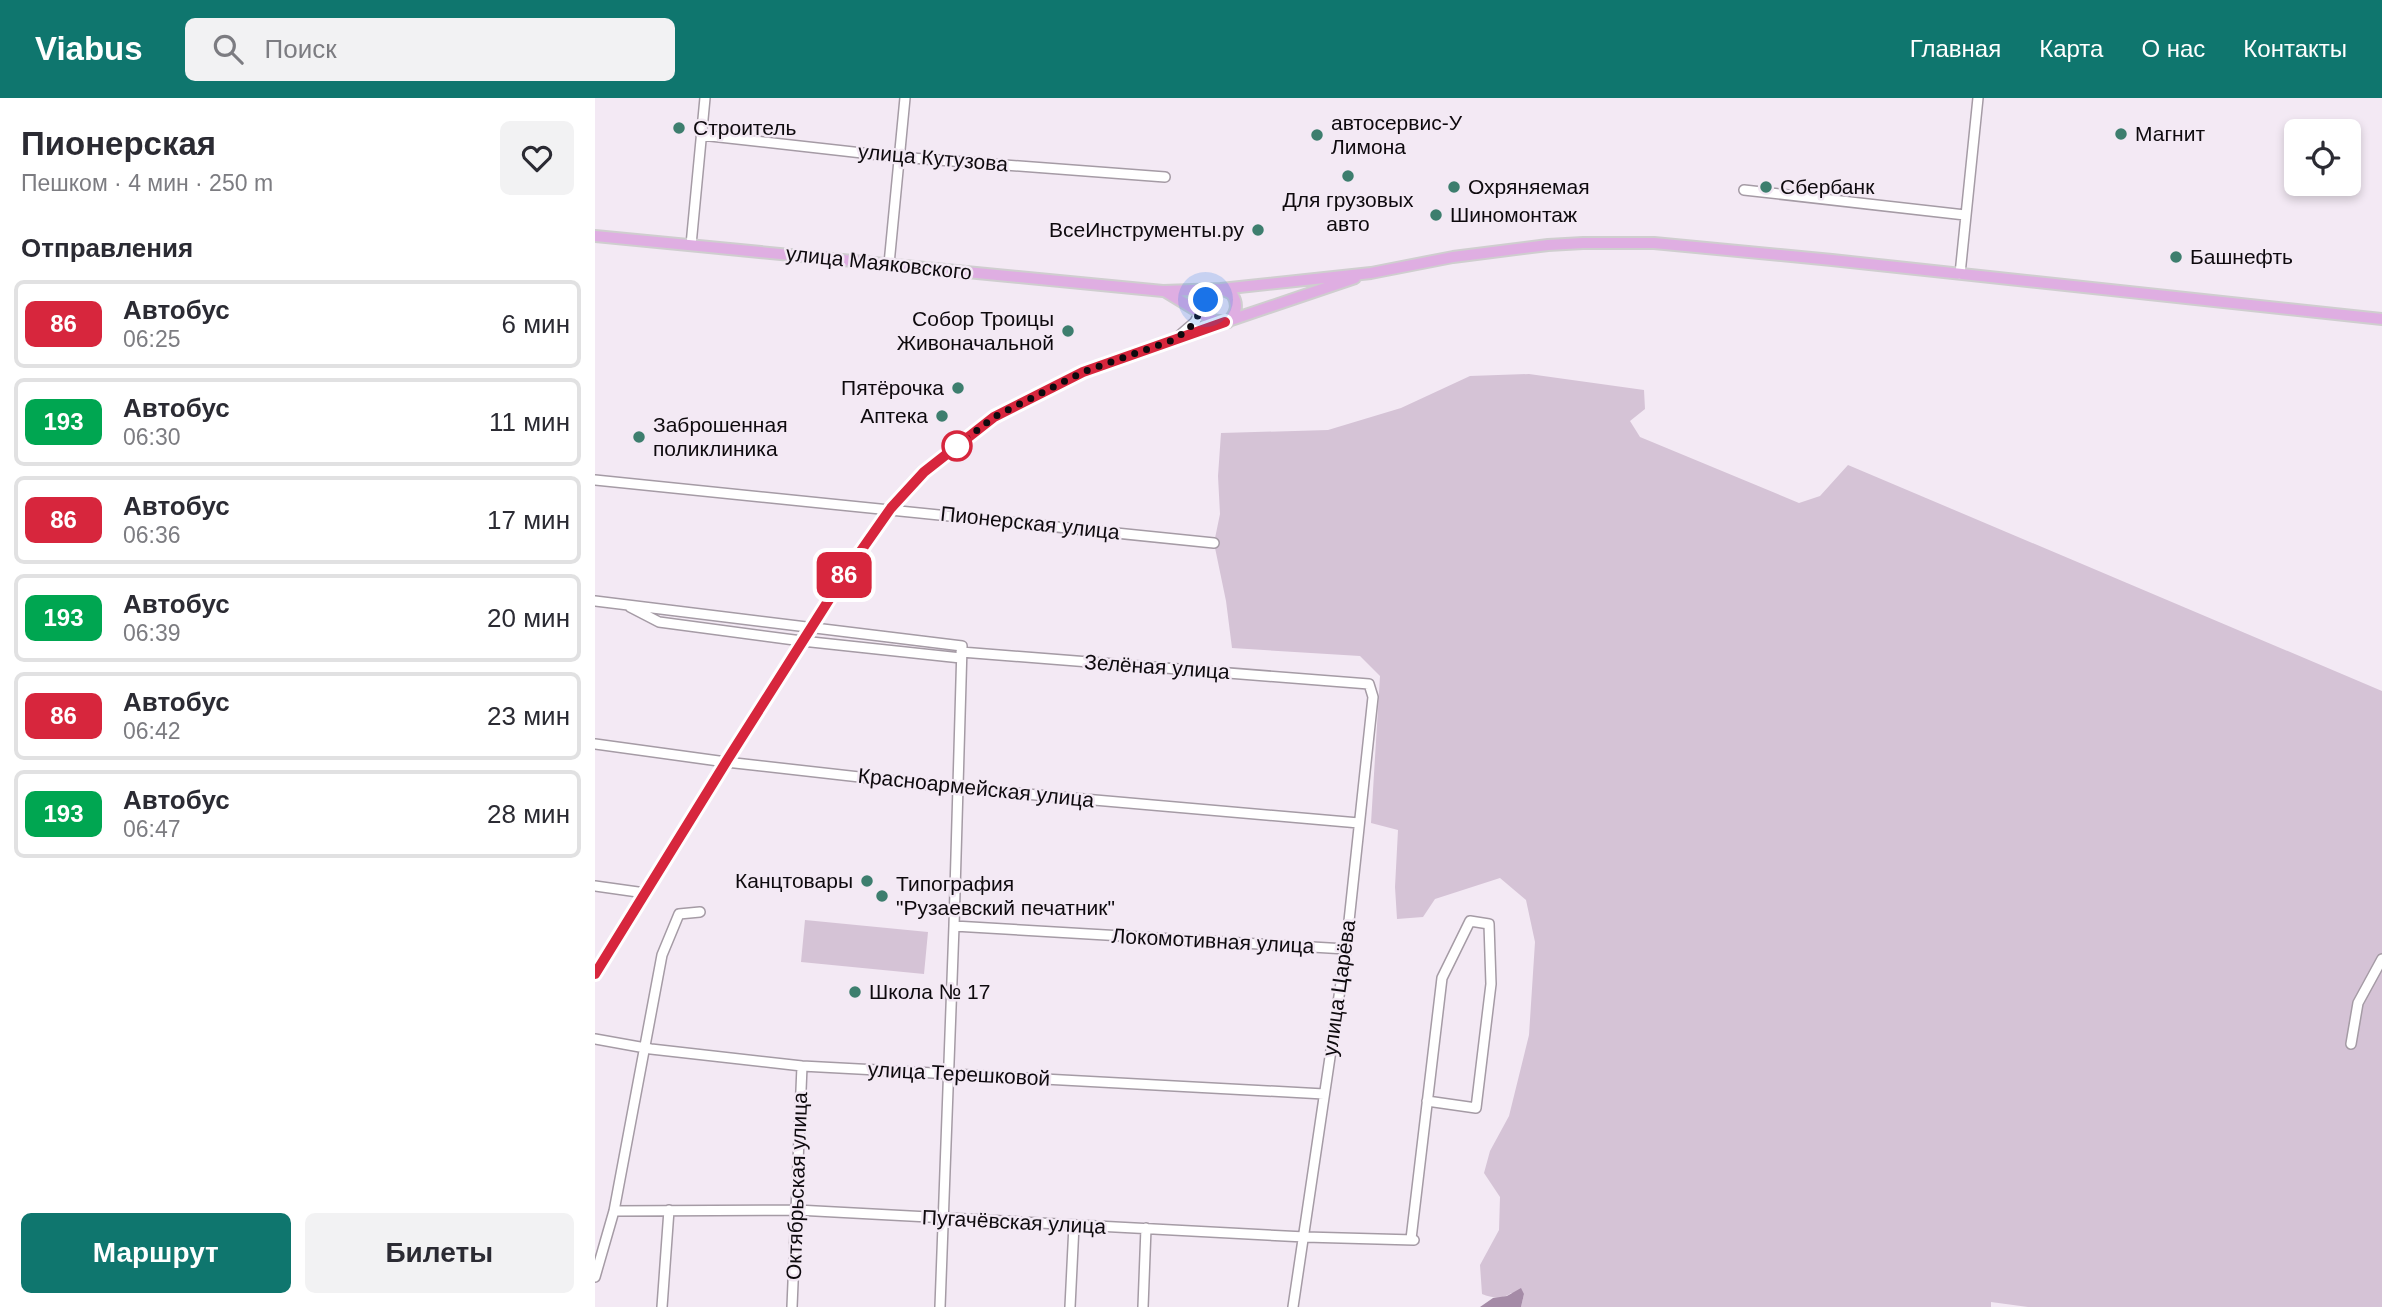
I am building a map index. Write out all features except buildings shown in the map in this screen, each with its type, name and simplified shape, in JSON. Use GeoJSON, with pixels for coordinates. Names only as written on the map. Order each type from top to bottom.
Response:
{"type":"FeatureCollection","features":[{"type":"Feature","properties":{"kind":"main road","name":"улица Маяковского"},"geometry":{"type":"LineString","coordinates":[[595,236],[1163,291],[1219,289],[1371,273]]}},
{"type":"Feature","properties":{"kind":"main road"},"geometry":{"type":"LineString","coordinates":[[1226,322],[1234,315],[1237,303],[1232,294],[1219,289],[1206,300],[1204,314],[1212,320],[1226,322],[1371,273],[1493,251],[1583,243],[1725,249],[2382,319]]}},
{"type":"Feature","properties":{"kind":"main road","name":"улица Маяковского"},"geometry":{"type":"LineString","coordinates":[[1163,291],[1204,314]]}},
{"type":"Feature","properties":{"kind":"street"},"geometry":{"type":"LineString","coordinates":[[691,245],[705,98]]}},
{"type":"Feature","properties":{"kind":"street"},"geometry":{"type":"LineString","coordinates":[[889,264],[905,98]]}},
{"type":"Feature","properties":{"kind":"street"},"geometry":{"type":"LineString","coordinates":[[1960,274],[1978,98]]}},
{"type":"Feature","properties":{"kind":"street","name":"улица Кутузова"},"geometry":{"type":"LineString","coordinates":[[701,135],[898,157],[1164,177]]}},
{"type":"Feature","properties":{"kind":"street"},"geometry":{"type":"LineString","coordinates":[[1744,190],[1965,215]]}},
{"type":"Feature","properties":{"kind":"street"},"geometry":{"type":"LineString","coordinates":[[1173,340],[1204,314]]}},
{"type":"Feature","properties":{"kind":"street"},"geometry":{"type":"LineString","coordinates":[[595,974],[810,628],[891,508],[924,472],[994,417],[1083,372],[1226,322]]}},
{"type":"Feature","properties":{"kind":"street","name":"Пионерская улица"},"geometry":{"type":"LineString","coordinates":[[595,480],[1215,543]]}},
{"type":"Feature","properties":{"kind":"street","name":"Зелёная улица"},"geometry":{"type":"LineString","coordinates":[[595,601],[810,628],[961,652]]}},
{"type":"Feature","properties":{"kind":"street","name":"Зелёная улица"},"geometry":{"type":"LineString","coordinates":[[625,605],[659,622],[802,641],[1352,682]]}},
{"type":"Feature","properties":{"kind":"street"},"geometry":{"type":"LineString","coordinates":[[940,1307],[961,652]]}},
{"type":"Feature","properties":{"kind":"street","name":"улица Царёва"},"geometry":{"type":"LineString","coordinates":[[1293,1307],[1346,949],[1373,697],[1369,684],[1352,682]]}},
{"type":"Feature","properties":{"kind":"street","name":"Красноармейская улица"},"geometry":{"type":"LineString","coordinates":[[595,744],[957,788],[1359,823]]}},
{"type":"Feature","properties":{"kind":"street"},"geometry":{"type":"LineString","coordinates":[[595,886],[645,893]]}},
{"type":"Feature","properties":{"kind":"street"},"geometry":{"type":"LineString","coordinates":[[595,1277],[614,1211],[662,955],[678,914],[700,912]]}},
{"type":"Feature","properties":{"kind":"street"},"geometry":{"type":"LineString","coordinates":[[1470,921],[1489,924],[1491,984],[1476,1108],[1427,1101],[1442,978],[1470,921]]}},
{"type":"Feature","properties":{"kind":"street","name":"Локомотивная улица"},"geometry":{"type":"LineString","coordinates":[[954,926],[1346,949]]}},
{"type":"Feature","properties":{"kind":"street"},"geometry":{"type":"LineString","coordinates":[[2351,1044],[2358,1003],[2382,959]]}},
{"type":"Feature","properties":{"kind":"street","name":"улица Терешковой"},"geometry":{"type":"LineString","coordinates":[[595,1039],[651,1049],[802,1066],[1324,1094]]}},
{"type":"Feature","properties":{"kind":"street","name":"Октябрьская улица"},"geometry":{"type":"LineString","coordinates":[[792,1307],[802,1066]]}},
{"type":"Feature","properties":{"kind":"street","name":"Пугачёвская улица"},"geometry":{"type":"LineString","coordinates":[[614,1211],[797,1210],[1305,1237],[1412,1239],[1427,1101]]}},
{"type":"Feature","properties":{"kind":"street"},"geometry":{"type":"LineString","coordinates":[[662,1307],[669,1210]]}},
{"type":"Feature","properties":{"kind":"street"},"geometry":{"type":"LineString","coordinates":[[1070,1307],[1074,1225]]}},
{"type":"Feature","properties":{"kind":"street"},"geometry":{"type":"LineString","coordinates":[[1143,1307],[1146,1228]]}},
{"type":"Feature","properties":{"kind":"shaded area"},"geometry":{"type":"Polygon","coordinates":[[[1529,374],[1644,390],[1645,409],[1630,421],[1640,437],[1799,503],[1820,496],[1848,465],[2382,691],[2382,1307],[2028,1307],[1991,1302],[1991,1307],[1521,1307],[1524,1294],[1511,1293],[1497,1298],[1482,1294],[1480,1265],[1499,1230],[1500,1197],[1484,1173],[1490,1151],[1509,1116],[1529,1035],[1535,942],[1526,900],[1500,878],[1435,899],[1423,917],[1397,919],[1395,887],[1398,830],[1371,823],[1380,676],[1360,656],[1232,648],[1214,543],[1220,514],[1218,476],[1221,433],[1328,430],[1401,408],[1470,376],[1529,374]]]}},
{"type":"Feature","properties":{"kind":"shaded area"},"geometry":{"type":"Polygon","coordinates":[[[805,920],[928,932],[924,974],[801,962],[805,920]]]}},
{"type":"Feature","properties":{"kind":"shaded area"},"geometry":{"type":"Polygon","coordinates":[[[1521,1288],[1524,1294],[1521,1307],[1480,1307],[1493,1298],[1507,1296],[1521,1288]]]}},
{"type":"Feature","properties":{"kind":"bus line","name":"86"},"geometry":{"type":"LineString","coordinates":[[595,974],[851,565],[891,508],[924,472],[994,417],[1083,372],[1225,322]]}},
{"type":"Feature","properties":{"kind":"place","name":"Строитель"},"geometry":{"type":"Point","coordinates":[679,128]}},
{"type":"Feature","properties":{"kind":"place","name":"Магнит"},"geometry":{"type":"Point","coordinates":[2121,134]}},
{"type":"Feature","properties":{"kind":"place","name":"автосервис-У Лимона"},"geometry":{"type":"Point","coordinates":[1317,135]}},
{"type":"Feature","properties":{"kind":"place","name":"Для грузовых авто"},"geometry":{"type":"Point","coordinates":[1348,176]}},
{"type":"Feature","properties":{"kind":"place","name":"Охряняемая"},"geometry":{"type":"Point","coordinates":[1454,187]}},
{"type":"Feature","properties":{"kind":"place","name":"Сбербанк"},"geometry":{"type":"Point","coordinates":[1766,187]}},
{"type":"Feature","properties":{"kind":"place","name":"Шиномонтаж"},"geometry":{"type":"Point","coordinates":[1436,215]}},
{"type":"Feature","properties":{"kind":"place","name":"ВсеИнструменты.ру"},"geometry":{"type":"Point","coordinates":[1258,230]}},
{"type":"Feature","properties":{"kind":"place","name":"Башнефть"},"geometry":{"type":"Point","coordinates":[2176,257]}},
{"type":"Feature","properties":{"kind":"place","name":"Собор Троицы Живоначальной"},"geometry":{"type":"Point","coordinates":[1068,331]}},
{"type":"Feature","properties":{"kind":"place","name":"Пятёрочка"},"geometry":{"type":"Point","coordinates":[958,388]}},
{"type":"Feature","properties":{"kind":"place","name":"Аптека"},"geometry":{"type":"Point","coordinates":[942,416]}},
{"type":"Feature","properties":{"kind":"place","name":"Заброшенная поликлиника"},"geometry":{"type":"Point","coordinates":[639,437]}},
{"type":"Feature","properties":{"kind":"place","name":"Канцтовары"},"geometry":{"type":"Point","coordinates":[867,881]}},
{"type":"Feature","properties":{"kind":"place","name":"Типография \"Рузаевский печатник\""},"geometry":{"type":"Point","coordinates":[882,896]}},
{"type":"Feature","properties":{"kind":"place","name":"Школа № 17"},"geometry":{"type":"Point","coordinates":[855,992]}},
{"type":"Feature","properties":{"kind":"route"},"geometry":{"type":"LineString","coordinates":[[957,446],[994,417],[1083,372],[1173,340],[1188,330],[1206,300]]}}]}
